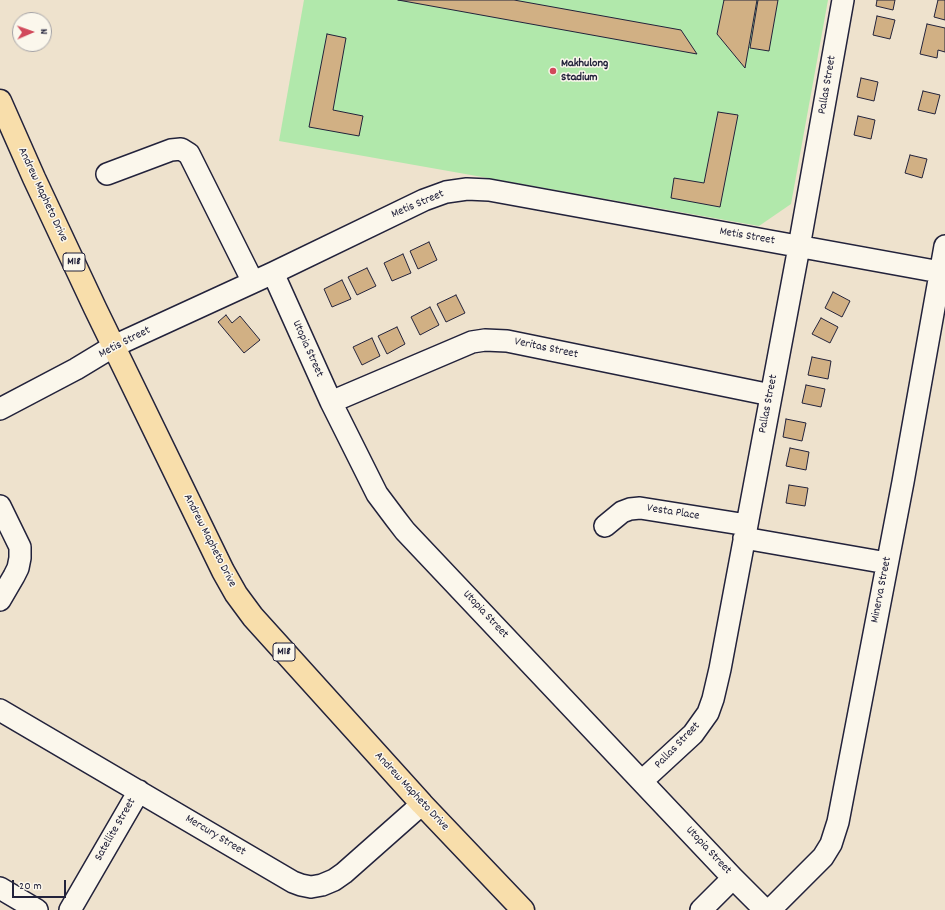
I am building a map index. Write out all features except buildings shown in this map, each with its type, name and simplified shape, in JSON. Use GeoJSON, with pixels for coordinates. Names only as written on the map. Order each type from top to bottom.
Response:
{"type":"FeatureCollection","features":[{"type":"Feature","properties":{"kind":"main road","name":"Andrew Mapheto Drive"},"geometry":{"type":"LineString","coordinates":[[0,101],[34,178],[114,346],[223,571],[236,594],[253,617],[422,804],[523,910]]}},
{"type":"Feature","properties":{"kind":"street","name":"Pallas Street"},"geometry":{"type":"LineString","coordinates":[[642,781],[693,734],[708,713],[714,698],[799,246],[843,0]]}},
{"type":"Feature","properties":{"kind":"street"},"geometry":{"type":"LineString","coordinates":[[107,174],[171,150],[181,149],[189,154],[253,282]]}},
{"type":"Feature","properties":{"kind":"street","name":"Metis Street"},"geometry":{"type":"LineString","coordinates":[[0,409],[76,369],[114,346],[273,274],[424,200],[446,192],[467,189],[489,190],[943,273]]}},
{"type":"Feature","properties":{"kind":"street","name":"Minerva Street"},"geometry":{"type":"LineString","coordinates":[[770,910],[823,857],[831,844],[838,822],[943,273],[945,246]]}},
{"type":"Feature","properties":{"kind":"street","name":"Utopia Street"},"geometry":{"type":"LineString","coordinates":[[273,274],[331,402],[377,494],[398,522],[733,878],[765,910]]}},
{"type":"Feature","properties":{"kind":"street","name":"Veritas Street"},"geometry":{"type":"LineString","coordinates":[[331,402],[472,342],[485,340],[508,341],[770,395]]}},
{"type":"Feature","properties":{"kind":"street"},"geometry":{"type":"LineString","coordinates":[[0,506],[20,547],[20,558],[18,568],[0,600]]}},
{"type":"Feature","properties":{"kind":"street","name":"Vesta Place"},"geometry":{"type":"LineString","coordinates":[[605,526],[622,512],[640,508],[887,563]]}},
{"type":"Feature","properties":{"kind":"street","name":"Mercury Street"},"geometry":{"type":"LineString","coordinates":[[0,710],[293,882],[301,885],[311,887],[322,885],[334,880],[344,873],[422,804]]}},
{"type":"Feature","properties":{"kind":"street","name":"Satellite Street"},"geometry":{"type":"LineString","coordinates":[[70,910],[138,791]]}},
{"type":"Feature","properties":{"kind":"street"},"geometry":{"type":"LineString","coordinates":[[702,910],[733,878]]}},
{"type":"Feature","properties":{"kind":"street"},"geometry":{"type":"LineString","coordinates":[[0,888],[36,910]]}},
{"type":"Feature","properties":{"kind":"green space","name":"Makhulong Stadium"},"geometry":{"type":"Polygon","coordinates":[[[304,0],[828,0],[791,204],[759,226],[279,141],[304,0]]]}},
{"type":"Feature","properties":{"kind":"place","name":"Makhulong Stadium"},"geometry":{"type":"Point","coordinates":[553,71]}}]}
